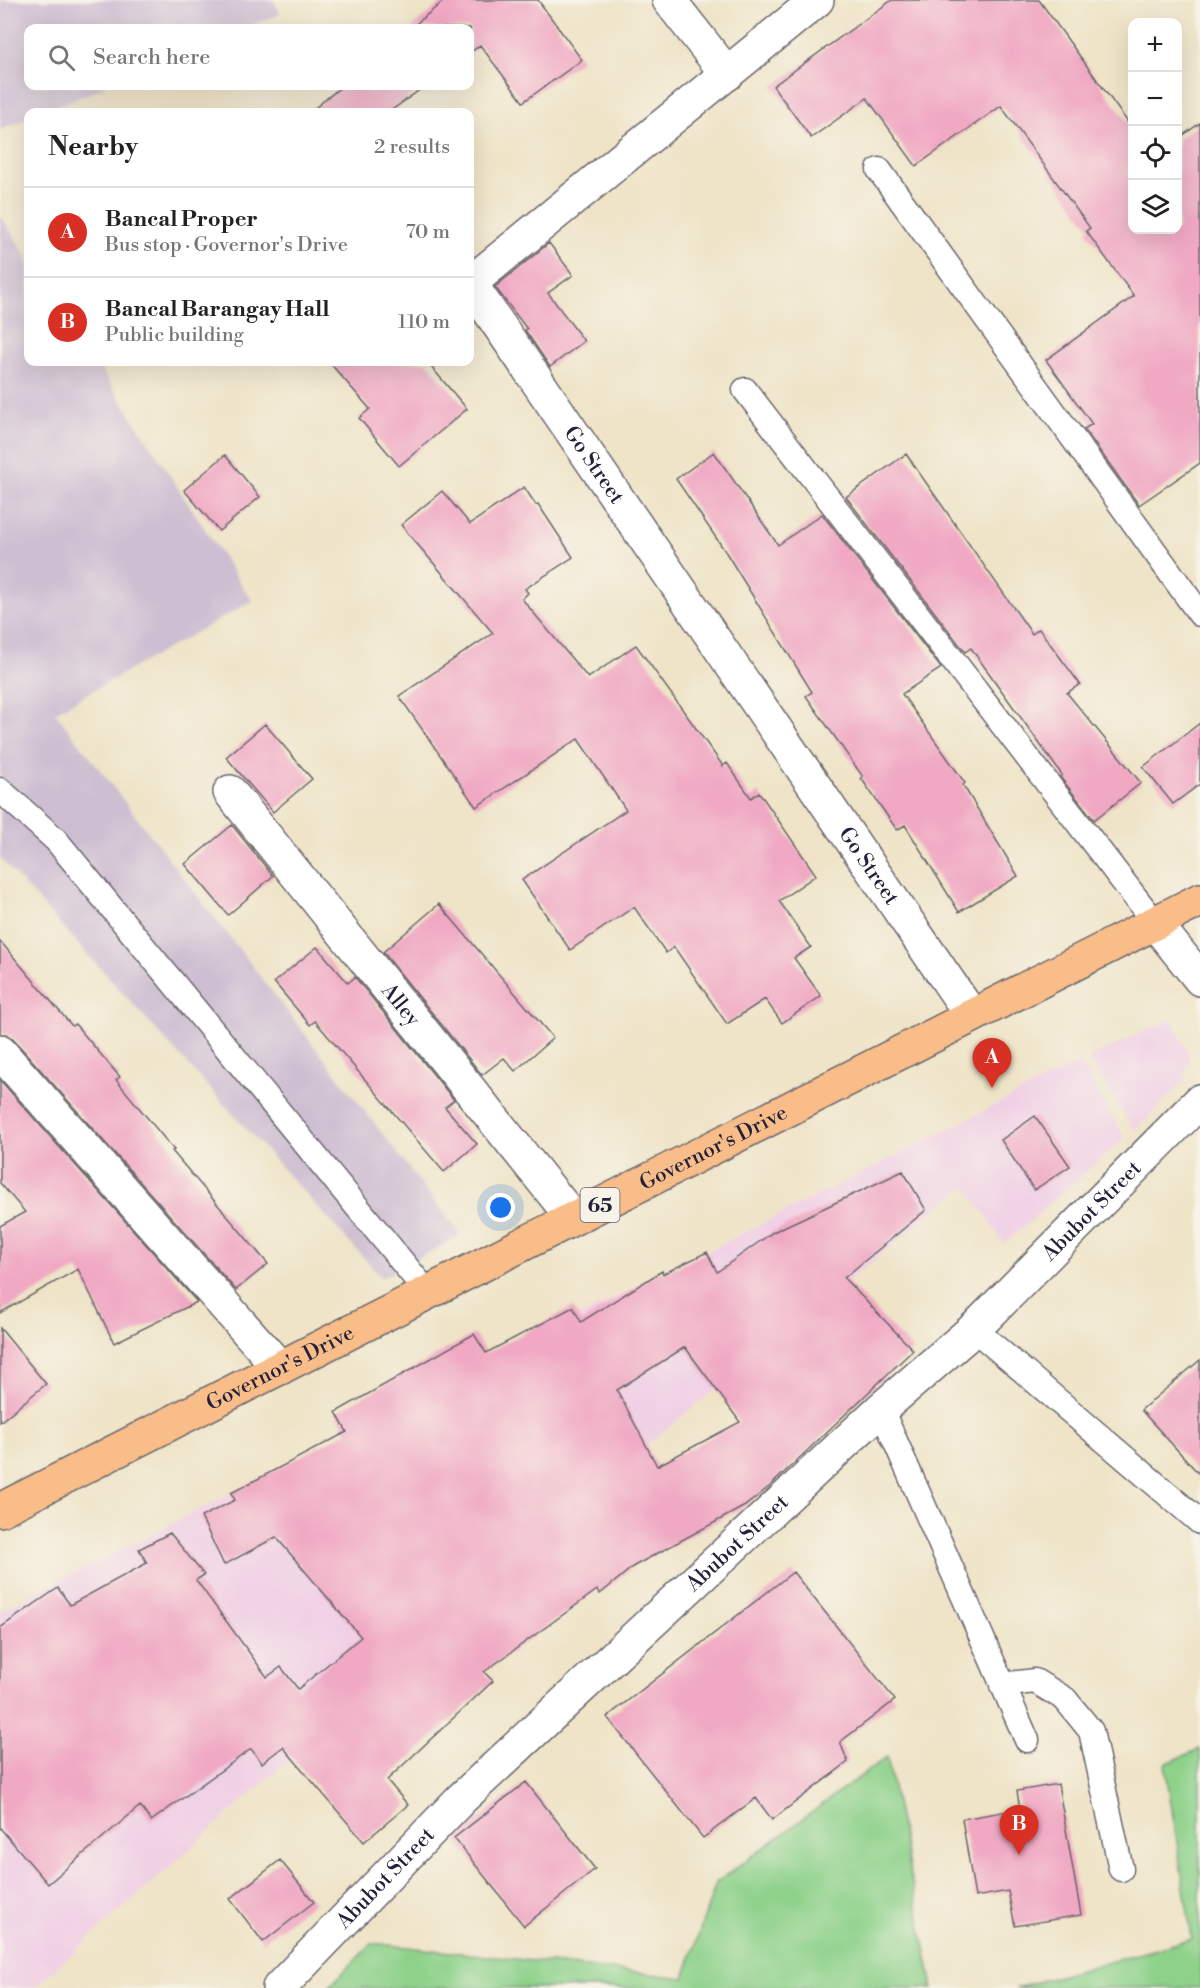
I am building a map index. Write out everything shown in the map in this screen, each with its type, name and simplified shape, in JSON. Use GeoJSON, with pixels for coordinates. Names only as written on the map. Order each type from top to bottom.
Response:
{"type":"FeatureCollection","features":[{"type":"Feature","properties":{"kind":"highway","name":"Governor's Drive"},"geometry":{"type":"LineString","coordinates":[[0,1510],[1200,900]]}},
{"type":"Feature","properties":{"kind":"street"},"geometry":{"type":"LineString","coordinates":[[669,0],[727,74]]}},
{"type":"Feature","properties":{"kind":"street","name":"Go Street"},"geometry":{"type":"LineString","coordinates":[[474,280],[817,0]]}},
{"type":"Feature","properties":{"kind":"street","name":"Go Street"},"geometry":{"type":"LineString","coordinates":[[474,289],[972,1016]]}},
{"type":"Feature","properties":{"kind":"street","name":"Alley"},"geometry":{"type":"LineString","coordinates":[[230,792],[573,1218]]}},
{"type":"Feature","properties":{"kind":"street"},"geometry":{"type":"LineString","coordinates":[[1155,923],[1200,979]]}},
{"type":"Feature","properties":{"kind":"street"},"geometry":{"type":"LineString","coordinates":[[0,1052],[280,1368]]}},
{"type":"Feature","properties":{"kind":"street","name":"Abubot Street"},"geometry":{"type":"LineString","coordinates":[[279,1988],[461,1799],[881,1409],[974,1329],[1200,1101]]}},
{"type":"Feature","properties":{"kind":"lane"},"geometry":{"type":"LineString","coordinates":[[879,170],[1200,614]]}},
{"type":"Feature","properties":{"kind":"lane"},"geometry":{"type":"LineString","coordinates":[[744,390],[1155,923]]}},
{"type":"Feature","properties":{"kind":"lane"},"geometry":{"type":"LineString","coordinates":[[0,790],[57,840],[427,1292]]}},
{"type":"Feature","properties":{"kind":"lane"},"geometry":{"type":"LineString","coordinates":[[974,1329],[1200,1522]]}},
{"type":"Feature","properties":{"kind":"lane"},"geometry":{"type":"LineString","coordinates":[[881,1409],[1027,1740]]}},
{"type":"Feature","properties":{"kind":"lane"},"geometry":{"type":"LineString","coordinates":[[1002,1685],[1035,1681],[1065,1699],[1091,1731],[1121,1869]]}},
{"type":"Feature","properties":{"kind":"shaded area"},"geometry":{"type":"Polygon","coordinates":[[[0,0],[273,0],[280,14],[254,24],[24,24],[24,90],[97,90],[52,108],[24,108],[24,120],[0,130],[0,0]]]}},
{"type":"Feature","properties":{"kind":"shaded area"},"geometry":{"type":"Polygon","coordinates":[[[0,215],[24,252],[24,366],[99,366],[252,601],[55,712],[461,1235],[382,1278],[0,858],[0,215]]]}},
{"type":"Feature","properties":{"kind":"shaded area"},"geometry":{"type":"Polygon","coordinates":[[[1171,1019],[1190,1055],[1185,1080],[1134,1131],[1089,1058],[1171,1019]]]}},
{"type":"Feature","properties":{"kind":"shaded area"},"geometry":{"type":"Polygon","coordinates":[[[1080,1062],[1125,1138],[1004,1244],[966,1185],[577,1502],[34,1988],[0,1988],[0,1611],[1080,1062]]]}},
{"type":"Feature","properties":{"kind":"green space"},"geometry":{"type":"Polygon","coordinates":[[[1200,1749],[1200,1988],[1016,1988],[1192,1939],[1165,1764],[1200,1749]]]}},
{"type":"Feature","properties":{"kind":"green space"},"geometry":{"type":"Polygon","coordinates":[[[887,1757],[933,1988],[328,1988],[372,1943],[684,1978],[716,1883],[887,1757]]]}},
{"type":"Feature","properties":{"kind":"building"},"geometry":{"type":"Polygon","coordinates":[[[445,0],[538,0],[582,60],[523,102],[480,45],[474,50],[474,24],[416,24],[445,0]]]}},
{"type":"Feature","properties":{"kind":"building"},"geometry":{"type":"Polygon","coordinates":[[[892,0],[1039,0],[1128,122],[1128,234],[1182,234],[1182,136],[1200,123],[1200,463],[1139,505],[1084,429],[1092,424],[1046,360],[1134,296],[1086,231],[1090,228],[1001,106],[916,166],[867,98],[811,138],[773,86],[892,0]]]}},
{"type":"Feature","properties":{"kind":"building"},"geometry":{"type":"Polygon","coordinates":[[[337,90],[419,90],[395,108],[315,108],[337,90]]]}},
{"type":"Feature","properties":{"kind":"building"},"geometry":{"type":"Polygon","coordinates":[[[549,243],[573,275],[548,293],[584,341],[550,367],[525,330],[527,329],[495,287],[549,243]]]}},
{"type":"Feature","properties":{"kind":"building"},"geometry":{"type":"Polygon","coordinates":[[[332,366],[430,366],[467,409],[399,466],[359,418],[370,409],[332,366]]]}},
{"type":"Feature","properties":{"kind":"building"},"geometry":{"type":"Polygon","coordinates":[[[714,452],[778,545],[822,514],[941,668],[902,694],[965,783],[963,785],[1018,876],[959,912],[905,825],[897,830],[806,696],[812,692],[725,551],[676,479],[714,452]]]}},
{"type":"Feature","properties":{"kind":"building"},"geometry":{"type":"Polygon","coordinates":[[[906,454],[1032,634],[1039,629],[1080,684],[1067,693],[1141,783],[1094,820],[1060,777],[1062,775],[971,648],[965,652],[846,497],[906,454]]]}},
{"type":"Feature","properties":{"kind":"building"},"geometry":{"type":"Polygon","coordinates":[[[225,455],[260,497],[219,531],[184,490],[225,455]]]}},
{"type":"Feature","properties":{"kind":"building"},"geometry":{"type":"Polygon","coordinates":[[[524,487],[573,557],[525,589],[528,593],[522,599],[588,678],[636,645],[723,766],[727,763],[751,798],[759,792],[816,875],[779,901],[811,947],[794,958],[821,996],[782,1023],[765,999],[727,1024],[674,947],[666,953],[634,907],[570,950],[522,880],[626,810],[578,739],[476,807],[399,696],[493,633],[401,525],[442,491],[470,524],[524,487]]]}},
{"type":"Feature","properties":{"kind":"building"},"geometry":{"type":"Polygon","coordinates":[[[1200,723],[1200,784],[1173,804],[1143,767],[1200,723]]]}},
{"type":"Feature","properties":{"kind":"building"},"geometry":{"type":"Polygon","coordinates":[[[265,724],[312,779],[273,812],[226,757],[265,724]]]}},
{"type":"Feature","properties":{"kind":"building"},"geometry":{"type":"Polygon","coordinates":[[[232,825],[273,876],[228,915],[185,864],[232,825]]]}},
{"type":"Feature","properties":{"kind":"building"},"geometry":{"type":"Polygon","coordinates":[[[439,904],[553,1038],[515,1071],[504,1058],[482,1075],[383,952],[439,904]]]}},
{"type":"Feature","properties":{"kind":"building"},"geometry":{"type":"Polygon","coordinates":[[[0,941],[72,1026],[75,1024],[120,1077],[116,1080],[174,1150],[172,1151],[268,1264],[236,1290],[14,1040],[6,1034],[0,1034],[0,941]]]}},
{"type":"Feature","properties":{"kind":"building"},"geometry":{"type":"Polygon","coordinates":[[[317,947],[348,983],[355,977],[454,1100],[445,1107],[477,1144],[444,1172],[315,1021],[310,1025],[274,982],[317,947]]]}},
{"type":"Feature","properties":{"kind":"building"},"geometry":{"type":"Polygon","coordinates":[[[0,1080],[197,1302],[114,1343],[78,1269],[0,1313],[0,1226],[25,1212],[0,1183],[0,1080]]]}},
{"type":"Feature","properties":{"kind":"building"},"geometry":{"type":"Polygon","coordinates":[[[1035,1116],[1070,1166],[1034,1190],[1001,1140],[1035,1116]]]}},
{"type":"Feature","properties":{"kind":"building"},"geometry":{"type":"Polygon","coordinates":[[[903,1171],[926,1210],[844,1278],[913,1350],[770,1486],[745,1506],[634,1566],[600,1594],[597,1590],[484,1672],[493,1681],[387,1780],[408,1805],[364,1842],[283,1747],[262,1763],[251,1749],[151,1821],[140,1806],[48,1884],[0,1828],[0,1628],[58,1588],[70,1605],[147,1563],[139,1549],[170,1533],[204,1575],[196,1580],[267,1677],[281,1667],[298,1689],[361,1637],[276,1537],[224,1565],[201,1517],[235,1500],[231,1493],[347,1432],[336,1412],[474,1334],[486,1353],[573,1307],[581,1322],[662,1271],[663,1274],[707,1252],[717,1272],[773,1232],[903,1171]],[[685,1347],[617,1390],[657,1466],[740,1422],[685,1347]]]}},
{"type":"Feature","properties":{"kind":"building"},"geometry":{"type":"Polygon","coordinates":[[[0,1328],[46,1384],[0,1422],[0,1328]]]}},
{"type":"Feature","properties":{"kind":"building"},"geometry":{"type":"Polygon","coordinates":[[[1200,1360],[1200,1475],[1141,1410],[1200,1360]]]}},
{"type":"Feature","properties":{"kind":"building"},"geometry":{"type":"Polygon","coordinates":[[[793,1572],[895,1700],[840,1742],[848,1762],[772,1820],[756,1798],[703,1838],[607,1717],[793,1572]]]}},
{"type":"Feature","properties":{"kind":"building"},"geometry":{"type":"Polygon","coordinates":[[[526,1782],[595,1869],[524,1926],[454,1838],[526,1782]]]}},
{"type":"Feature","properties":{"kind":"building"},"geometry":{"type":"Polygon","coordinates":[[[1058,1784],[1081,1915],[1015,1926],[1008,1891],[975,1897],[962,1819],[1020,1809],[1017,1791],[1058,1784]]]}},
{"type":"Feature","properties":{"kind":"building"},"geometry":{"type":"Polygon","coordinates":[[[280,1860],[314,1902],[263,1942],[230,1899],[280,1860]]]}},
{"type":"Feature","properties":{"kind":"place","name":"Bancal Proper"},"geometry":{"type":"Point","coordinates":[992,1088]}},
{"type":"Feature","properties":{"kind":"place","name":"Bancal Barangay Hall"},"geometry":{"type":"Point","coordinates":[1019,1855]}}]}
